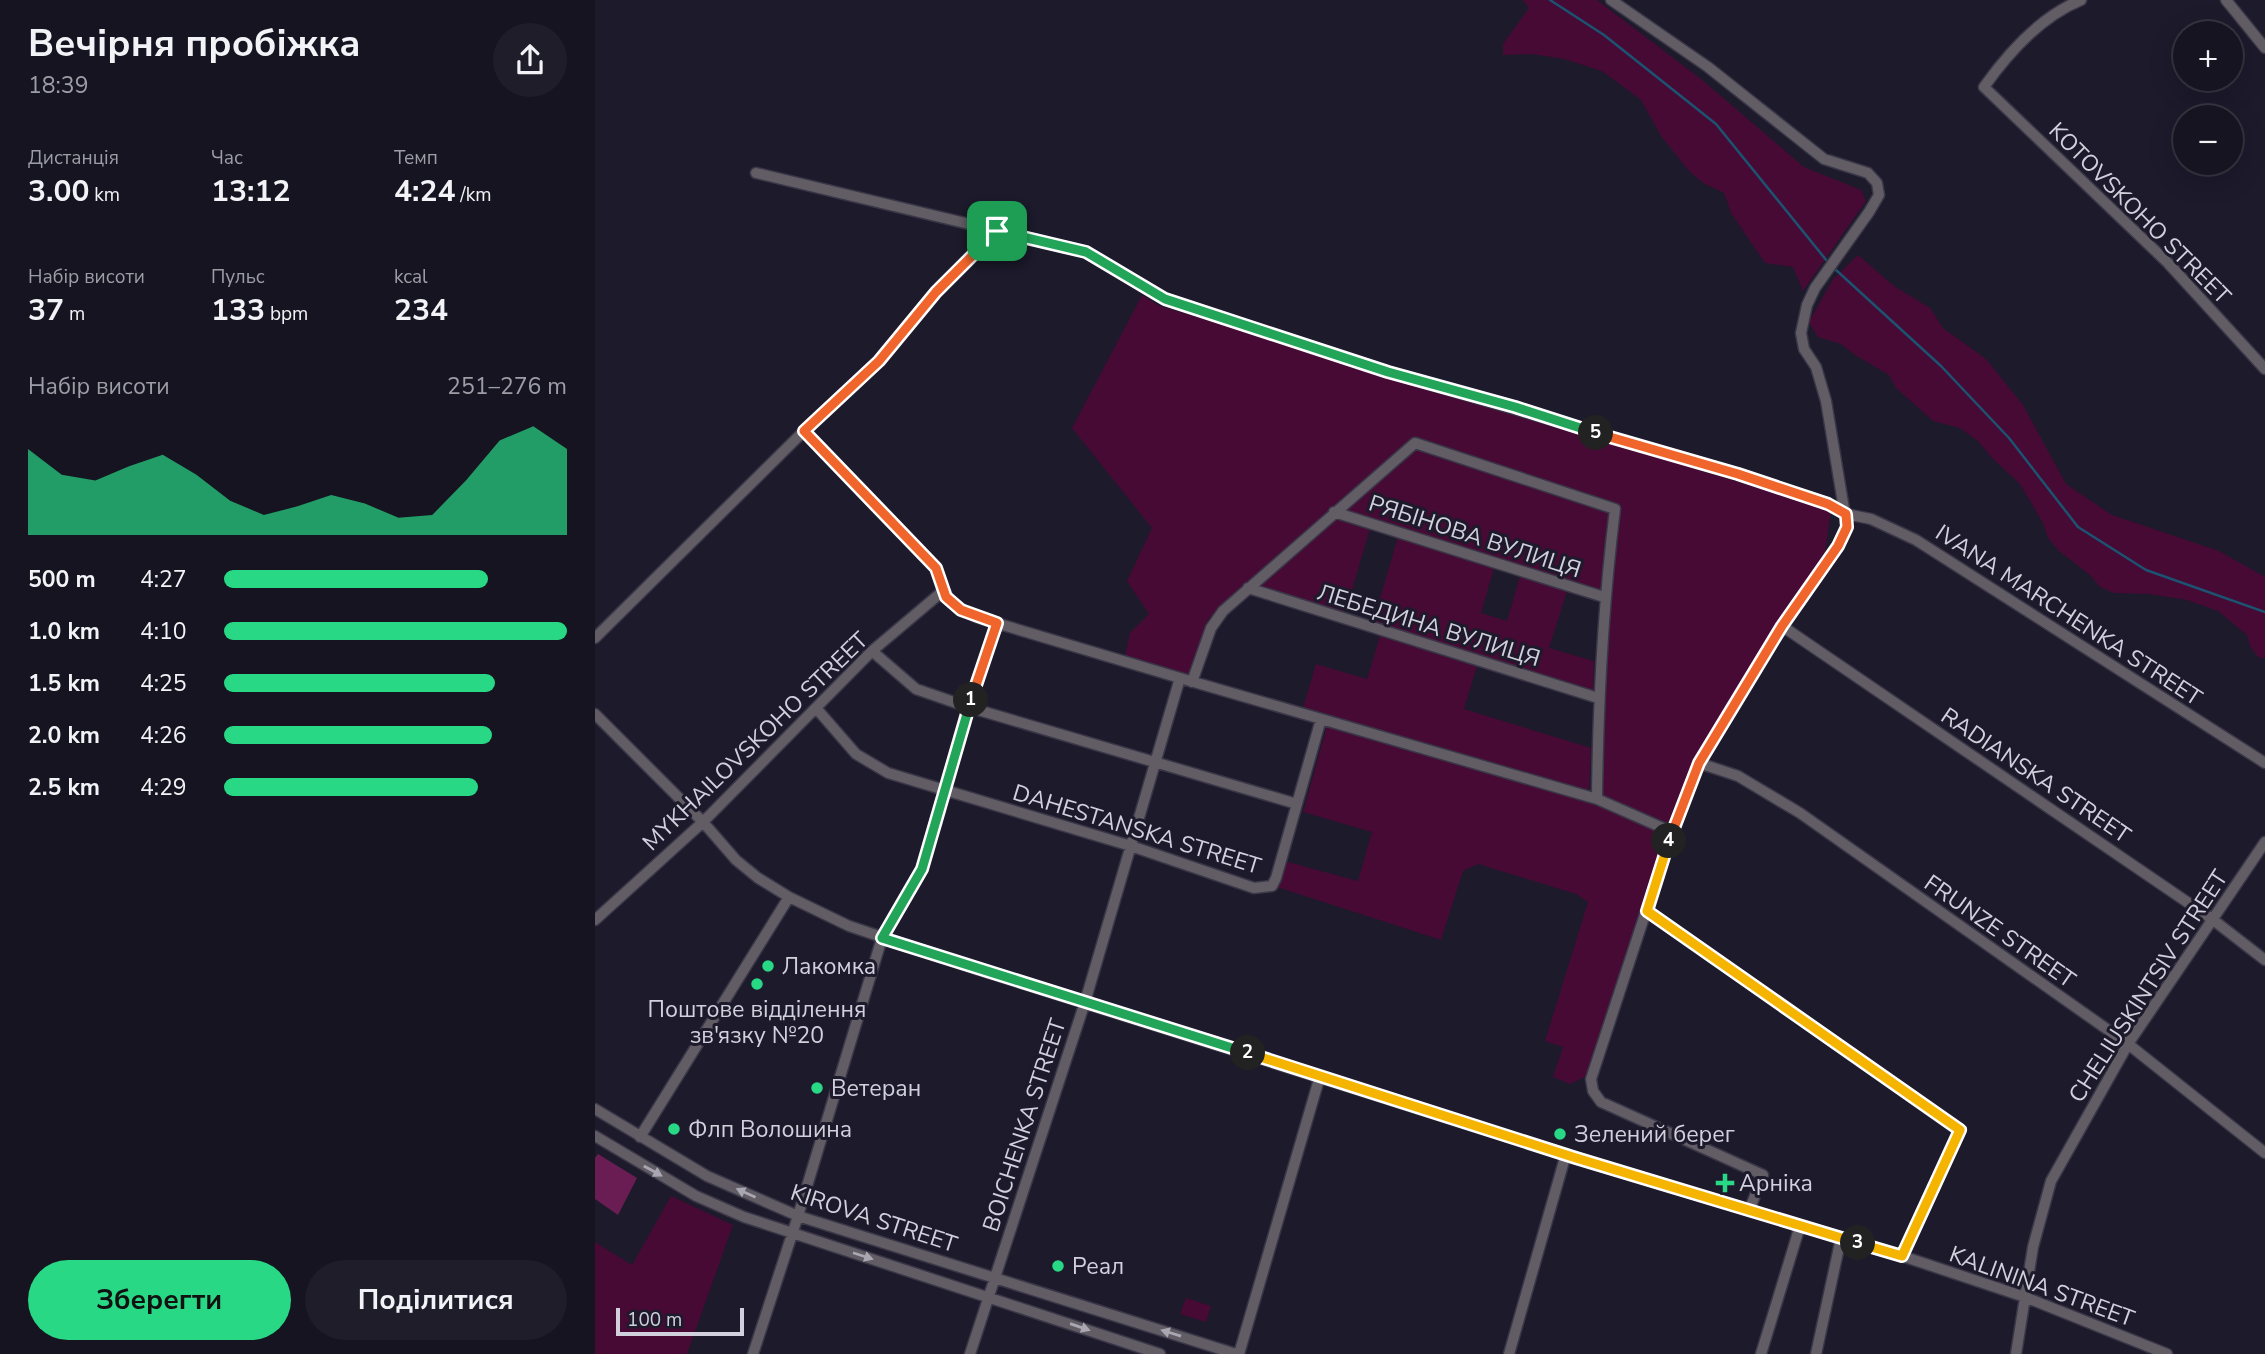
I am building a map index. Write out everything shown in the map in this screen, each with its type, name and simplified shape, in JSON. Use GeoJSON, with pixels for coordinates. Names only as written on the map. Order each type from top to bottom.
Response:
{"type":"FeatureCollection","features":[{"type":"Feature","properties":{"kind":"street"},"geometry":{"type":"LineString","coordinates":[[1611,0],[1708,67],[1824,159],[1867,173],[1877,183],[1879,195],[1815,288],[1807,305],[1801,333],[1804,349],[1816,367],[1825,401],[1847,527],[1838,546],[1782,626],[1699,763],[1671,832],[1591,1079],[1593,1091],[1601,1102],[1763,1175],[1749,1210]]}},
{"type":"Feature","properties":{"kind":"street","name":"KOTOVSKOHO STREET"},"geometry":{"type":"LineString","coordinates":[[2081,0],[2062,8],[2004,58],[1984,87],[2168,263],[2265,369]]}},
{"type":"Feature","properties":{"kind":"street"},"geometry":{"type":"LineString","coordinates":[[2226,0],[2265,48]]}},
{"type":"Feature","properties":{"kind":"street","name":"IVANA MARCHENKA STREET"},"geometry":{"type":"LineString","coordinates":[[756,173],[1086,252],[1165,299],[1388,372],[1738,474],[1828,504],[1846,514],[1871,519],[1916,540],[2265,764]]}},
{"type":"Feature","properties":{"kind":"street"},"geometry":{"type":"LineString","coordinates":[[595,638],[804,431],[879,361],[936,292],[997,231]]}},
{"type":"Feature","properties":{"kind":"street"},"geometry":{"type":"LineString","coordinates":[[804,431],[936,568],[946,597],[961,610],[1192,682],[1597,799],[1671,832]]}},
{"type":"Feature","properties":{"kind":"street"},"geometry":{"type":"LineString","coordinates":[[1192,682],[1211,628],[1223,611],[1415,443],[1615,509],[1604,597],[1598,698],[1597,799]]}},
{"type":"Feature","properties":{"kind":"street","name":"РЯБІНОВА ВУЛИЦЯ"},"geometry":{"type":"LineString","coordinates":[[1334,512],[1604,597]]}},
{"type":"Feature","properties":{"kind":"street","name":"ЛЕБЕДИНА ВУЛИЦЯ"},"geometry":{"type":"LineString","coordinates":[[1248,588],[1598,698]]}},
{"type":"Feature","properties":{"kind":"street","name":"MYKHAILOVSKOHO STREET"},"geometry":{"type":"LineString","coordinates":[[595,920],[703,822],[872,651],[943,591]]}},
{"type":"Feature","properties":{"kind":"street"},"geometry":{"type":"LineString","coordinates":[[753,1354],[798,1216],[882,938],[922,869],[968,707],[997,623]]}},
{"type":"Feature","properties":{"kind":"street","name":"RADIANSKA STREET"},"geometry":{"type":"LineString","coordinates":[[1782,626],[2212,919],[2265,960]]}},
{"type":"Feature","properties":{"kind":"street"},"geometry":{"type":"LineString","coordinates":[[872,651],[916,689],[968,707],[1297,804]]}},
{"type":"Feature","properties":{"kind":"street","name":"BOICHENKA STREET"},"geometry":{"type":"LineString","coordinates":[[970,1354],[1086,1002],[1180,678]]}},
{"type":"Feature","properties":{"kind":"street","name":"DAHESTANSKA STREET"},"geometry":{"type":"LineString","coordinates":[[816,708],[856,754],[888,774],[1131,846],[1254,888],[1272,886],[1276,878],[1321,719]]}},
{"type":"Feature","properties":{"kind":"street"},"geometry":{"type":"LineString","coordinates":[[595,714],[703,822],[736,860],[758,878],[789,897],[849,926],[1800,1226],[1761,1354]]}},
{"type":"Feature","properties":{"kind":"street","name":"FRUNZE STREET"},"geometry":{"type":"LineString","coordinates":[[1699,763],[1738,776],[1800,813],[2128,1044],[2265,1153]]}},
{"type":"Feature","properties":{"kind":"street","name":"CHELIUSKINTSIV STREET"},"geometry":{"type":"LineString","coordinates":[[2016,1354],[2033,1247],[2051,1181],[2128,1044],[2265,842]]}},
{"type":"Feature","properties":{"kind":"street"},"geometry":{"type":"LineString","coordinates":[[640,1137],[789,897]]}},
{"type":"Feature","properties":{"kind":"street"},"geometry":{"type":"LineString","coordinates":[[1647,911],[1960,1130],[1902,1256]]}},
{"type":"Feature","properties":{"kind":"street"},"geometry":{"type":"LineString","coordinates":[[1238,1354],[1320,1076]]}},
{"type":"Feature","properties":{"kind":"street","name":"KIROVA STREET"},"geometry":{"type":"LineString","coordinates":[[595,1109],[707,1176],[798,1216],[1238,1354]]}},
{"type":"Feature","properties":{"kind":"street","name":"KIROVA STREET"},"geometry":{"type":"LineString","coordinates":[[595,1136],[697,1196],[744,1217],[1160,1354]]}},
{"type":"Feature","properties":{"kind":"street"},"geometry":{"type":"LineString","coordinates":[[1509,1354],[1566,1154]]}},
{"type":"Feature","properties":{"kind":"street","name":"KALININA STREET"},"geometry":{"type":"LineString","coordinates":[[1800,1226],[2025,1297],[2167,1354]]}},
{"type":"Feature","properties":{"kind":"street"},"geometry":{"type":"LineString","coordinates":[[1816,1354],[1841,1238]]}},
{"type":"Feature","properties":{"kind":"shaded area"},"geometry":{"type":"Polygon","coordinates":[[[1523,0],[1597,0],[1701,79],[1804,167],[1861,190],[1866,201],[1803,291],[1793,267],[1765,263],[1731,213],[1724,193],[1703,183],[1689,171],[1661,136],[1641,100],[1602,71],[1564,59],[1532,54],[1503,55],[1503,44],[1529,8],[1523,0]]]}},
{"type":"Feature","properties":{"kind":"shaded area"},"geometry":{"type":"Polygon","coordinates":[[[1858,255],[1894,286],[1930,308],[1943,328],[1986,359],[2023,405],[2066,484],[2112,515],[2219,551],[2265,577],[2265,658],[2258,657],[2250,646],[2247,635],[2218,611],[2187,600],[2149,594],[2114,593],[2100,587],[2048,538],[2043,523],[2020,484],[1978,441],[1960,428],[1933,421],[1896,388],[1889,375],[1841,344],[1818,337],[1809,322],[1833,279],[1858,255]]]}},
{"type":"Feature","properties":{"kind":"shaded area"},"geometry":{"type":"Polygon","coordinates":[[[1142,295],[1160,306],[1831,510],[1825,552],[1694,759],[1668,823],[1603,796],[1603,699],[1620,507],[1415,438],[1208,619],[1188,675],[1125,656],[1130,633],[1149,614],[1127,581],[1152,528],[1072,428],[1142,295]]]}},
{"type":"Feature","properties":{"kind":"shaded area"},"geometry":{"type":"Polygon","coordinates":[[[1414,447],[1611,512],[1601,593],[1339,510],[1414,447]]]}},
{"type":"Feature","properties":{"kind":"shaded area"},"geometry":{"type":"Polygon","coordinates":[[[1332,516],[1370,529],[1346,610],[1340,613],[1255,587],[1332,516]]]}},
{"type":"Feature","properties":{"kind":"shaded area"},"geometry":{"type":"Polygon","coordinates":[[[1398,537],[1494,568],[1481,613],[1507,621],[1520,576],[1567,591],[1549,648],[1594,661],[1593,693],[1376,625],[1374,618],[1398,537]]]}},
{"type":"Feature","properties":{"kind":"shaded area"},"geometry":{"type":"Polygon","coordinates":[[[1380,636],[1477,666],[1464,709],[1591,748],[1589,789],[1582,793],[1303,707],[1316,664],[1367,679],[1380,636]]]}},
{"type":"Feature","properties":{"kind":"shaded area"},"geometry":{"type":"Polygon","coordinates":[[[1327,726],[1593,801],[1667,834],[1589,1075],[1570,1084],[1553,1077],[1563,1047],[1545,1041],[1588,902],[1576,894],[1478,864],[1463,871],[1441,940],[1277,887],[1285,862],[1358,881],[1372,832],[1303,812],[1327,726]]]}},
{"type":"Feature","properties":{"kind":"shaded area"},"geometry":{"type":"Polygon","coordinates":[[[598,1154],[637,1178],[618,1215],[595,1199],[595,1158],[598,1154]]]}},
{"type":"Feature","properties":{"kind":"shaded area"},"geometry":{"type":"Polygon","coordinates":[[[671,1196],[733,1225],[687,1354],[595,1354],[595,1242],[632,1265],[671,1196]]]}},
{"type":"Feature","properties":{"kind":"shaded area"},"geometry":{"type":"Polygon","coordinates":[[[1186,1298],[1211,1306],[1206,1322],[1180,1314],[1186,1298]]]}},
{"type":"Feature","properties":{"kind":"waterway"},"geometry":{"type":"LineString","coordinates":[[1550,0],[1604,35],[1716,124],[1827,261]]}},
{"type":"Feature","properties":{"kind":"waterway"},"geometry":{"type":"LineString","coordinates":[[1836,270],[1941,366],[2009,438],[2078,527],[2146,570],[2265,612]]}},
{"type":"Feature","properties":{"kind":"place","name":"Лакомка"},"geometry":{"type":"Point","coordinates":[768,966]}},
{"type":"Feature","properties":{"kind":"place","name":"Поштове відділення зв'язку №20"},"geometry":{"type":"Point","coordinates":[757,984]}},
{"type":"Feature","properties":{"kind":"place","name":"Ветеран"},"geometry":{"type":"Point","coordinates":[817,1088]}},
{"type":"Feature","properties":{"kind":"place","name":"Флп Волошина"},"geometry":{"type":"Point","coordinates":[674,1129]}},
{"type":"Feature","properties":{"kind":"place","name":"Зелений берег"},"geometry":{"type":"Point","coordinates":[1560,1134]}},
{"type":"Feature","properties":{"kind":"place","name":"Арніка"},"geometry":{"type":"Point","coordinates":[1725,1183]}},
{"type":"Feature","properties":{"kind":"place","name":"Реал"},"geometry":{"type":"Point","coordinates":[1058,1266]}},
{"type":"Feature","properties":{"kind":"route"},"geometry":{"type":"LineString","coordinates":[[997,231],[1086,252],[1165,299],[1388,372],[1738,474],[1828,504],[1846,514],[1847,527],[1838,546],[1782,626],[1699,763],[1671,832],[1647,911],[1960,1130],[1902,1256],[1576,1158],[882,938],[922,869],[968,707],[997,623],[961,610],[946,597],[936,568],[804,431],[879,361],[936,292],[997,231]]}}]}
